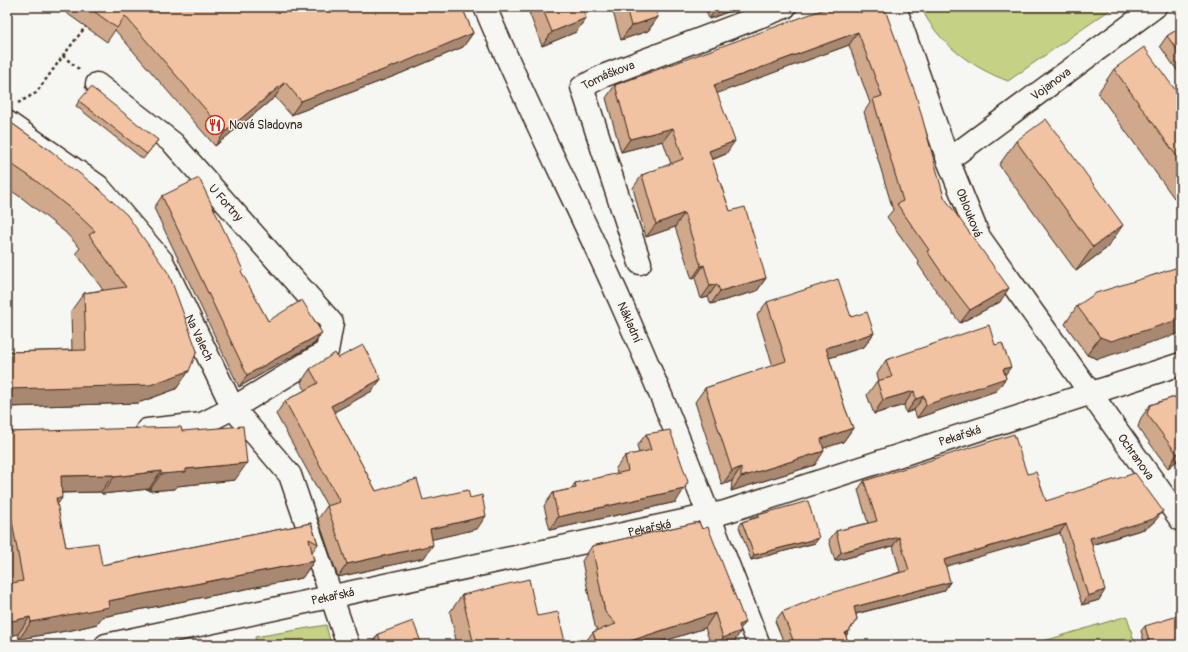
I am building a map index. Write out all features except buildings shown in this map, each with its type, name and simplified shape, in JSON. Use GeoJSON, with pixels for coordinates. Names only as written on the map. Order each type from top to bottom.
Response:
{"type":"FeatureCollection","features":[{"type":"Feature","properties":{"kind":"street","name":"Nákladní"},"geometry":{"type":"LineString","coordinates":[[485,7],[538,127],[622,304],[760,645]]}},
{"type":"Feature","properties":{"kind":"street","name":"Tomáškova"},"geometry":{"type":"LineString","coordinates":[[640,263],[582,86],[603,76],[785,7]]}},
{"type":"Feature","properties":{"kind":"street","name":"Oblouková"},"geometry":{"type":"LineString","coordinates":[[895,7],[948,160],[979,237],[1092,393]]}},
{"type":"Feature","properties":{"kind":"street","name":"Vojanova"},"geometry":{"type":"LineString","coordinates":[[948,160],[1155,7]]}},
{"type":"Feature","properties":{"kind":"street","name":"U Fortny"},"geometry":{"type":"LineString","coordinates":[[98,84],[173,143],[332,323],[327,351],[233,408]]}},
{"type":"Feature","properties":{"kind":"street","name":"Na Valech"},"geometry":{"type":"LineString","coordinates":[[10,114],[98,186],[162,261],[233,408],[290,475],[348,645]]}},
{"type":"Feature","properties":{"kind":"street","name":"Pekařská"},"geometry":{"type":"LineString","coordinates":[[106,645],[139,642],[331,598],[709,516],[1181,364]]}},
{"type":"Feature","properties":{"kind":"street","name":"Ochranova"},"geometry":{"type":"LineString","coordinates":[[1092,393],[1181,520]]}},
{"type":"Feature","properties":{"kind":"street"},"geometry":{"type":"LineString","coordinates":[[126,431],[157,430],[202,424],[233,408]]}},
{"type":"Feature","properties":{"kind":"path"},"geometry":{"type":"LineString","coordinates":[[10,114],[36,92],[86,26]]}},
{"type":"Feature","properties":{"kind":"path"},"geometry":{"type":"LineString","coordinates":[[63,56],[98,84]]}},
{"type":"Feature","properties":{"kind":"green space"},"geometry":{"type":"Polygon","coordinates":[[[921,7],[1114,7],[1008,81],[982,69],[957,53],[936,32],[921,7]]]}},
{"type":"Feature","properties":{"kind":"green space"},"geometry":{"type":"Polygon","coordinates":[[[1127,616],[1135,645],[1034,644],[1127,616]]]}},
{"type":"Feature","properties":{"kind":"green space"},"geometry":{"type":"Polygon","coordinates":[[[326,625],[331,645],[256,645],[255,637],[326,625]]]}},
{"type":"Feature","properties":{"kind":"place","name":"Nová Sladovna"},"geometry":{"type":"Point","coordinates":[215,125]}}]}
